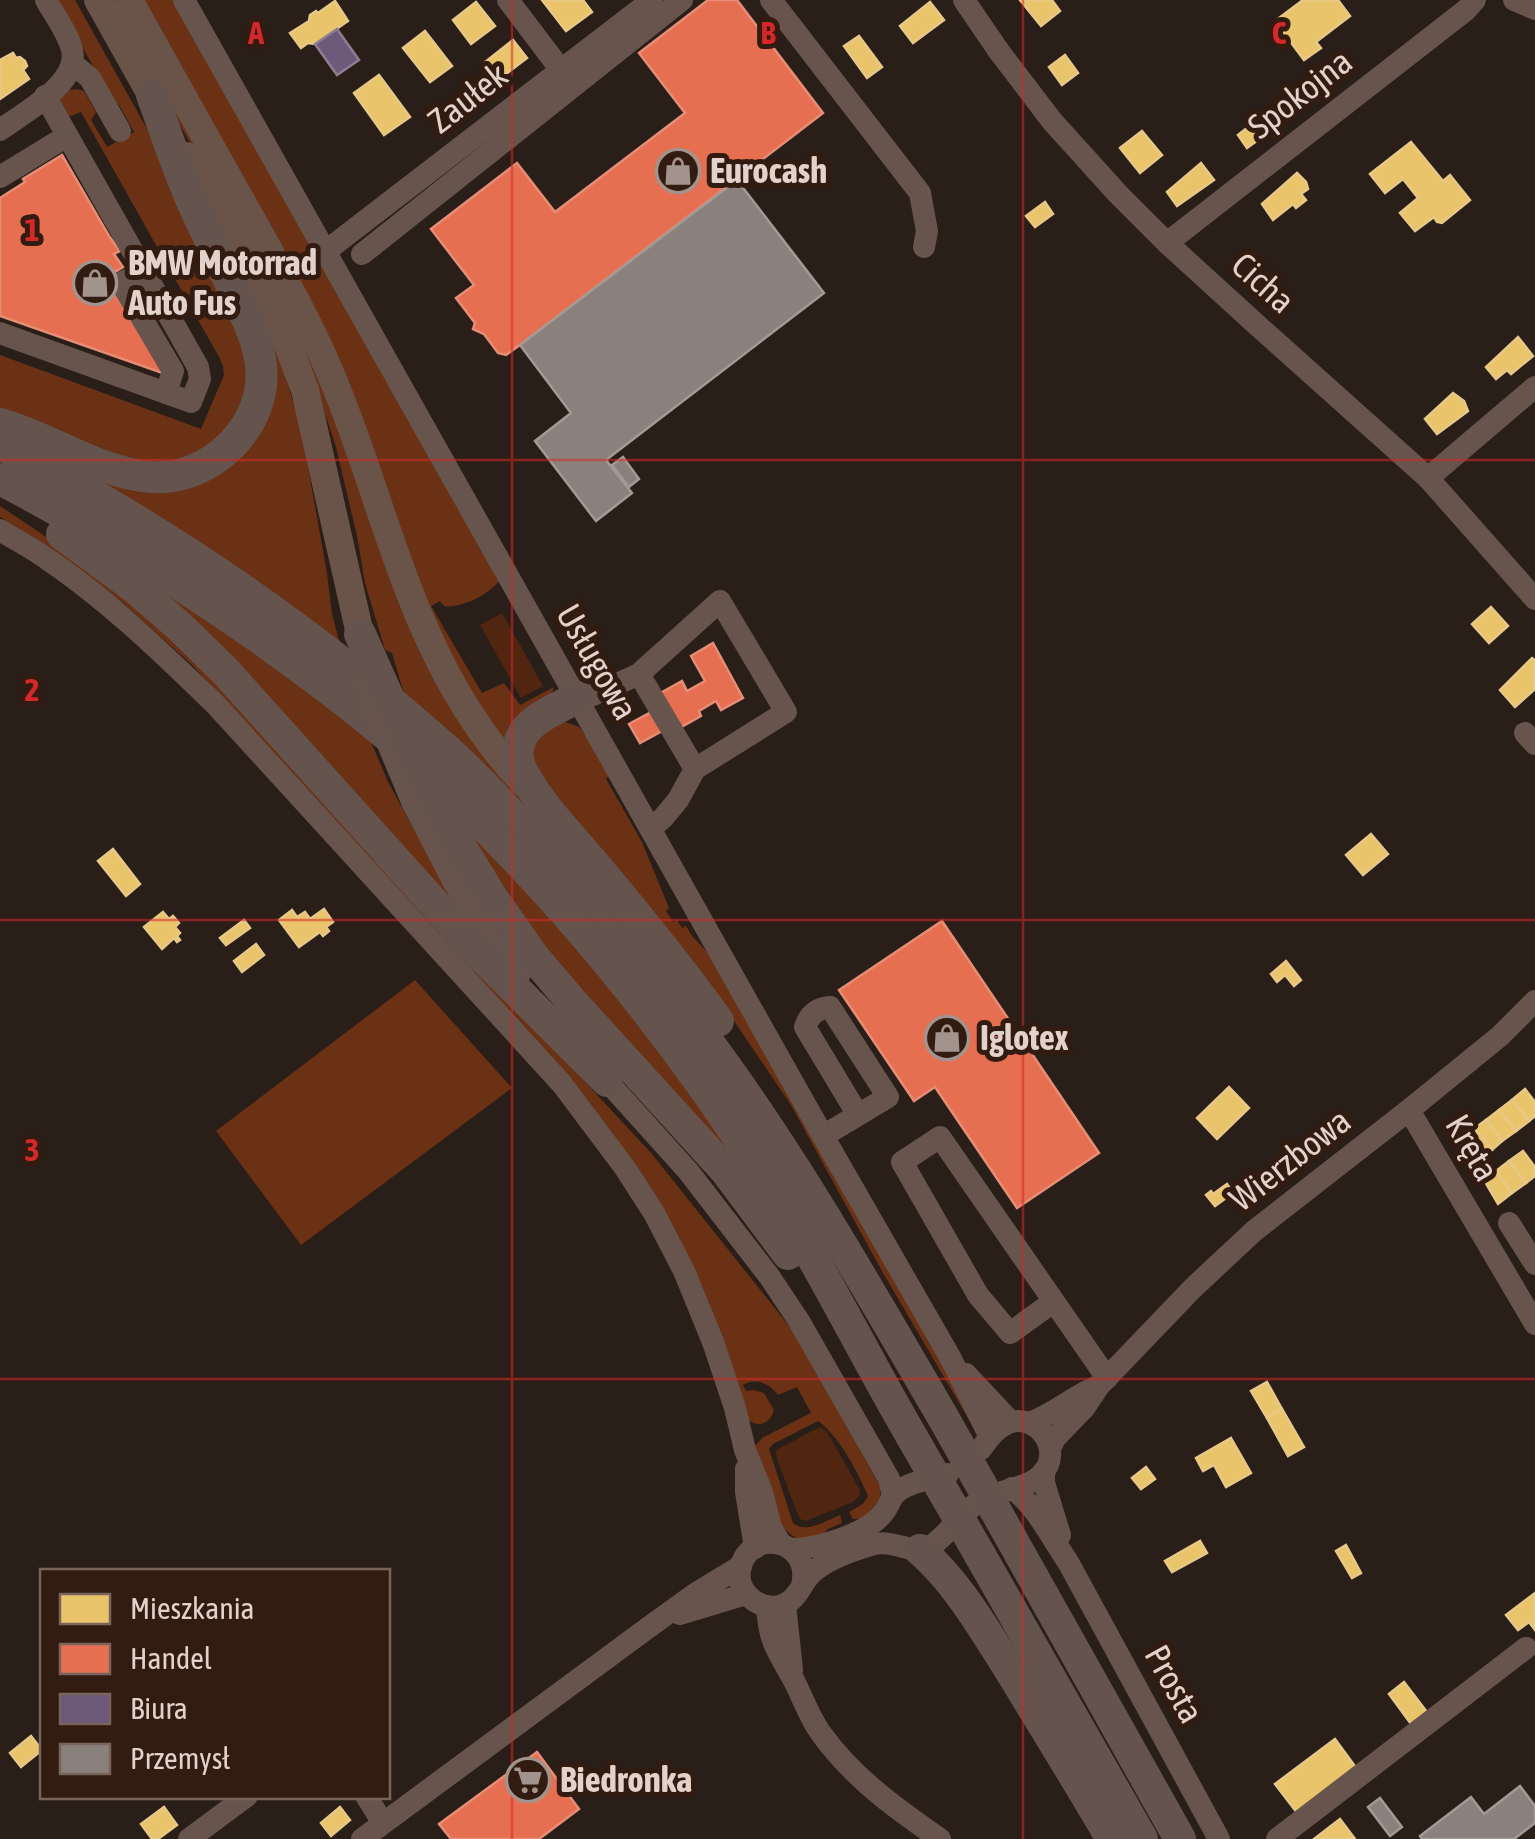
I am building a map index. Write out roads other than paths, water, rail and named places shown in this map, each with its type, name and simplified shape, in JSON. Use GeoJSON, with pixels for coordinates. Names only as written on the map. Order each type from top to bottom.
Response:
{"type":"FeatureCollection","features":[{"type":"Feature","properties":{"kind":"highway"},"geometry":{"type":"LineString","coordinates":[[0,424],[120,471],[151,477],[173,476],[206,465],[237,440],[250,418],[261,379],[254,333],[194,205],[152,95]]}},
{"type":"Feature","properties":{"kind":"highway"},"geometry":{"type":"LineString","coordinates":[[0,444],[115,507],[312,639],[450,753],[508,810],[637,954],[700,1031],[782,1150],[864,1281],[1180,1839]]}},
{"type":"Feature","properties":{"kind":"highway"},"geometry":{"type":"LineString","coordinates":[[0,479],[147,562],[292,662],[392,740],[489,831],[630,990],[725,1118],[781,1205],[1142,1839]]}},
{"type":"Feature","properties":{"kind":"highway"},"geometry":{"type":"LineString","coordinates":[[0,492],[84,549],[180,627],[476,950],[607,1082]]}},
{"type":"Feature","properties":{"kind":"highway"},"geometry":{"type":"LineString","coordinates":[[360,634],[425,780],[490,896],[573,1004],[726,1171],[882,1386]]}},
{"type":"Feature","properties":{"kind":"highway"},"geometry":{"type":"LineString","coordinates":[[578,697],[525,732],[518,745],[522,770],[541,800],[685,976],[766,1090],[823,1191],[864,1281]]}},
{"type":"Feature","properties":{"kind":"highway"},"geometry":{"type":"LineString","coordinates":[[908,1547],[938,1565],[966,1602],[1112,1839]]}},
{"type":"Feature","properties":{"kind":"main road"},"geometry":{"type":"LineString","coordinates":[[98,0],[288,345],[317,436],[360,634]]}},
{"type":"Feature","properties":{"kind":"main road"},"geometry":{"type":"LineString","coordinates":[[128,0],[270,252],[324,357],[429,642],[479,728],[541,800]]}},
{"type":"Feature","properties":{"kind":"street"},"geometry":{"type":"LineString","coordinates":[[0,130],[63,82],[72,64],[72,48],[46,0]]}},
{"type":"Feature","properties":{"kind":"street","name":"Usługowa"},"geometry":{"type":"LineString","coordinates":[[184,0],[950,1357]]}},
{"type":"Feature","properties":{"kind":"street"},"geometry":{"type":"LineString","coordinates":[[508,0],[560,70]]}},
{"type":"Feature","properties":{"kind":"street","name":"Zaułek"},"geometry":{"type":"LineString","coordinates":[[326,252],[652,0]]}},
{"type":"Feature","properties":{"kind":"street"},"geometry":{"type":"LineString","coordinates":[[362,254],[682,0]]}},
{"type":"Feature","properties":{"kind":"street"},"geometry":{"type":"LineString","coordinates":[[771,0],[920,192],[928,230],[924,247]]}},
{"type":"Feature","properties":{"kind":"street","name":"Cicha"},"geometry":{"type":"LineString","coordinates":[[964,0],[1052,120],[1118,194],[1428,478],[1535,599]]}},
{"type":"Feature","properties":{"kind":"street","name":"Spokojna"},"geometry":{"type":"LineString","coordinates":[[1167,242],[1475,0]]}},
{"type":"Feature","properties":{"kind":"street"},"geometry":{"type":"LineString","coordinates":[[1514,0],[1535,9]]}},
{"type":"Feature","properties":{"kind":"street"},"geometry":{"type":"LineString","coordinates":[[72,64],[86,74],[120,131]]}},
{"type":"Feature","properties":{"kind":"street"},"geometry":{"type":"LineString","coordinates":[[0,333],[191,402],[200,379],[198,366],[45,96]]}},
{"type":"Feature","properties":{"kind":"street"},"geometry":{"type":"LineString","coordinates":[[0,177],[68,136]]}},
{"type":"Feature","properties":{"kind":"street"},"geometry":{"type":"LineString","coordinates":[[1428,478],[1535,387]]}},
{"type":"Feature","properties":{"kind":"street"},"geometry":{"type":"LineString","coordinates":[[0,530],[48,559],[98,597],[215,704],[562,1084],[626,1168],[684,1271],[713,1342],[772,1527],[802,1566],[802,1586]]}},
{"type":"Feature","properties":{"kind":"street"},"geometry":{"type":"LineString","coordinates":[[578,697],[638,674],[720,600],[786,712],[695,769],[678,800],[651,828]]}},
{"type":"Feature","properties":{"kind":"street"},"geometry":{"type":"LineString","coordinates":[[360,634],[380,725],[413,804],[452,881],[523,980],[607,1082],[688,1171],[769,1276],[889,1479],[884,1528],[908,1547]]}},
{"type":"Feature","properties":{"kind":"street"},"geometry":{"type":"LineString","coordinates":[[638,674],[695,769]]}},
{"type":"Feature","properties":{"kind":"street","name":"Wierzbowa"},"geometry":{"type":"LineString","coordinates":[[1048,1460],[1055,1438],[1193,1288],[1254,1231],[1500,1036],[1535,1000]]}},
{"type":"Feature","properties":{"kind":"street","name":"Kręta"},"geometry":{"type":"LineString","coordinates":[[1410,1110],[1535,1324]]}},
{"type":"Feature","properties":{"kind":"street"},"geometry":{"type":"LineString","coordinates":[[823,1136],[858,1115]]}},
{"type":"Feature","properties":{"kind":"street"},"geometry":{"type":"LineString","coordinates":[[1053,1302],[1010,1334],[978,1295],[902,1162],[940,1137],[1053,1302],[1103,1382]]}},
{"type":"Feature","properties":{"kind":"street"},"geometry":{"type":"LineString","coordinates":[[1509,1222],[1535,1266],[1511,1284]]}},
{"type":"Feature","properties":{"kind":"street"},"geometry":{"type":"LineString","coordinates":[[658,1620],[795,1596],[817,1569],[840,1557],[883,1542],[908,1547],[934,1544],[976,1503],[1033,1481],[1048,1460],[1042,1432],[1020,1422],[950,1357]]}},
{"type":"Feature","properties":{"kind":"street"},"geometry":{"type":"LineString","coordinates":[[950,1357],[990,1437]]}},
{"type":"Feature","properties":{"kind":"street","name":"Wierzbowa"},"geometry":{"type":"LineString","coordinates":[[785,1546],[810,1548],[828,1544],[874,1522],[905,1487],[958,1469],[990,1437],[1020,1422],[1042,1419],[1103,1382]]}},
{"type":"Feature","properties":{"kind":"street"},"geometry":{"type":"LineString","coordinates":[[745,1450],[748,1557],[740,1577],[766,1601],[768,1632],[778,1655],[818,1729],[850,1768],[882,1798],[940,1839]]}},
{"type":"Feature","properties":{"kind":"street","name":"Prosta"},"geometry":{"type":"LineString","coordinates":[[1048,1460],[1044,1483],[1068,1562]]}},
{"type":"Feature","properties":{"kind":"street","name":"Prosta"},"geometry":{"type":"LineString","coordinates":[[1012,1488],[1033,1507],[1068,1562],[1219,1839]]}},
{"type":"Feature","properties":{"kind":"street"},"geometry":{"type":"LineString","coordinates":[[362,1839],[748,1557],[769,1543],[785,1546]]}},
{"type":"Feature","properties":{"kind":"street"},"geometry":{"type":"LineString","coordinates":[[1277,1839],[1526,1648]]}},
{"type":"Feature","properties":{"kind":"street"},"geometry":{"type":"LineString","coordinates":[[190,1839],[243,1799]]}},
{"type":"Feature","properties":{"kind":"street"},"geometry":{"type":"LineString","coordinates":[[368,1799],[383,1823]]}},
{"type":"Feature","properties":{"kind":"place","name":"Eurocash"},"geometry":{"type":"Point","coordinates":[678,171]}},
{"type":"Feature","properties":{"kind":"place","name":"BMW Motorrad Auto Fus"},"geometry":{"type":"Point","coordinates":[95,283]}},
{"type":"Feature","properties":{"kind":"place","name":"Iglotex"},"geometry":{"type":"Point","coordinates":[947,1038]}},
{"type":"Feature","properties":{"kind":"place","name":"Biedronka"},"geometry":{"type":"Point","coordinates":[528,1780]}}]}
